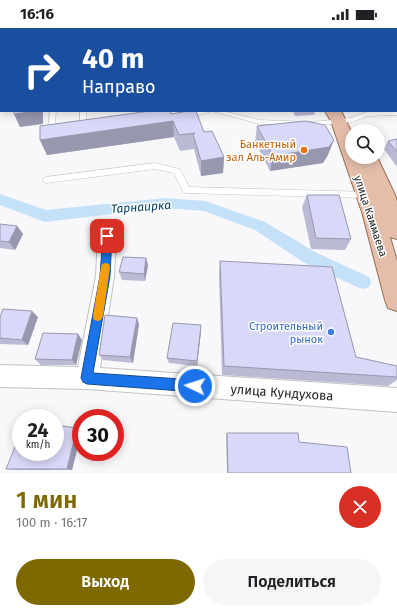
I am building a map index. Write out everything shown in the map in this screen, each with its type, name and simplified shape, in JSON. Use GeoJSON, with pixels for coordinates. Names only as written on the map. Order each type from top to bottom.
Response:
{"type":"FeatureCollection","features":[{"type":"Feature","properties":{"kind":"main road","name":"улица Каммаева"},"geometry":{"type":"LineString","coordinates":[[346,119],[364,195],[372,212],[397,300]]}},
{"type":"Feature","properties":{"kind":"main road","name":"улица Каммаева"},"geometry":{"type":"LineString","coordinates":[[371,164],[385,195],[397,231]]}},
{"type":"Feature","properties":{"kind":"street"},"geometry":{"type":"LineString","coordinates":[[87,378],[105,276],[107,236]]}},
{"type":"Feature","properties":{"kind":"street","name":"улица Кундухова"},"geometry":{"type":"LineString","coordinates":[[0,376],[87,378],[397,400]]}},
{"type":"Feature","properties":{"kind":"lane"},"geometry":{"type":"LineString","coordinates":[[52,123],[53,112]]}},
{"type":"Feature","properties":{"kind":"lane"},"geometry":{"type":"LineString","coordinates":[[83,112],[83,127],[98,125]]}},
{"type":"Feature","properties":{"kind":"lane"},"geometry":{"type":"LineString","coordinates":[[176,115],[199,112]]}},
{"type":"Feature","properties":{"kind":"lane"},"geometry":{"type":"LineString","coordinates":[[219,112],[260,122],[312,124],[367,114],[385,112],[397,113]]}},
{"type":"Feature","properties":{"kind":"lane"},"geometry":{"type":"LineString","coordinates":[[46,180],[155,166],[177,171],[186,190],[385,195]]}},
{"type":"Feature","properties":{"kind":"building"},"geometry":{"type":"Polygon","coordinates":[[[14,112],[30,112],[14,114],[14,112]]]}},
{"type":"Feature","properties":{"kind":"building"},"geometry":{"type":"Polygon","coordinates":[[[143,112],[170,112],[171,114],[196,112],[204,132],[212,131],[224,157],[201,161],[193,134],[195,133],[179,135],[173,121],[40,140],[40,126],[143,112]]]}},
{"type":"Feature","properties":{"kind":"building"},"geometry":{"type":"Polygon","coordinates":[[[305,121],[325,125],[334,140],[329,147],[273,156],[257,126],[305,121]]]}},
{"type":"Feature","properties":{"kind":"building"},"geometry":{"type":"Polygon","coordinates":[[[397,139],[397,152],[388,141],[397,139]]]}},
{"type":"Feature","properties":{"kind":"building"},"geometry":{"type":"Polygon","coordinates":[[[307,195],[339,195],[351,239],[316,238],[307,195]]]}},
{"type":"Feature","properties":{"kind":"building"},"geometry":{"type":"Polygon","coordinates":[[[0,224],[17,226],[9,242],[0,241],[0,224]]]}},
{"type":"Feature","properties":{"kind":"building"},"geometry":{"type":"Polygon","coordinates":[[[123,257],[146,258],[144,274],[119,272],[123,257]]]}},
{"type":"Feature","properties":{"kind":"building"},"geometry":{"type":"Polygon","coordinates":[[[220,261],[332,267],[356,357],[397,366],[397,377],[224,366],[220,261]]]}},
{"type":"Feature","properties":{"kind":"building"},"geometry":{"type":"Polygon","coordinates":[[[3,309],[32,311],[22,340],[0,338],[0,317],[3,309]]]}},
{"type":"Feature","properties":{"kind":"building"},"geometry":{"type":"Polygon","coordinates":[[[105,315],[137,318],[130,357],[99,355],[105,315]]]}},
{"type":"Feature","properties":{"kind":"building"},"geometry":{"type":"Polygon","coordinates":[[[173,323],[201,325],[197,361],[167,358],[173,323]]]}},
{"type":"Feature","properties":{"kind":"building"},"geometry":{"type":"Polygon","coordinates":[[[43,333],[78,334],[72,360],[35,359],[43,333]]]}},
{"type":"Feature","properties":{"kind":"building"},"geometry":{"type":"Polygon","coordinates":[[[64,426],[72,427],[72,448],[67,469],[6,469],[12,454],[12,461],[64,461],[64,426]]]}},
{"type":"Feature","properties":{"kind":"building"},"geometry":{"type":"Polygon","coordinates":[[[227,433],[298,433],[299,442],[347,447],[351,473],[228,473],[227,433]]]}},
{"type":"Feature","properties":{"kind":"waterway","name":"Тарнаирка"},"geometry":{"type":"LineString","coordinates":[[0,199],[45,216],[165,203],[205,206],[260,226],[309,257],[363,282]]}},
{"type":"Feature","properties":{"kind":"slow traffic"},"geometry":{"type":"LineString","coordinates":[[98,316],[105,276],[105,267]]}},
{"type":"Feature","properties":{"kind":"place","name":"Банкетный зал Аль-Амир"},"geometry":{"type":"Point","coordinates":[304,150]}},
{"type":"Feature","properties":{"kind":"place","name":"Строительный рынок"},"geometry":{"type":"Point","coordinates":[331,332]}},
{"type":"Feature","properties":{"kind":"route"},"geometry":{"type":"LineString","coordinates":[[107,236],[105,276],[87,378],[195,386]]}}]}
